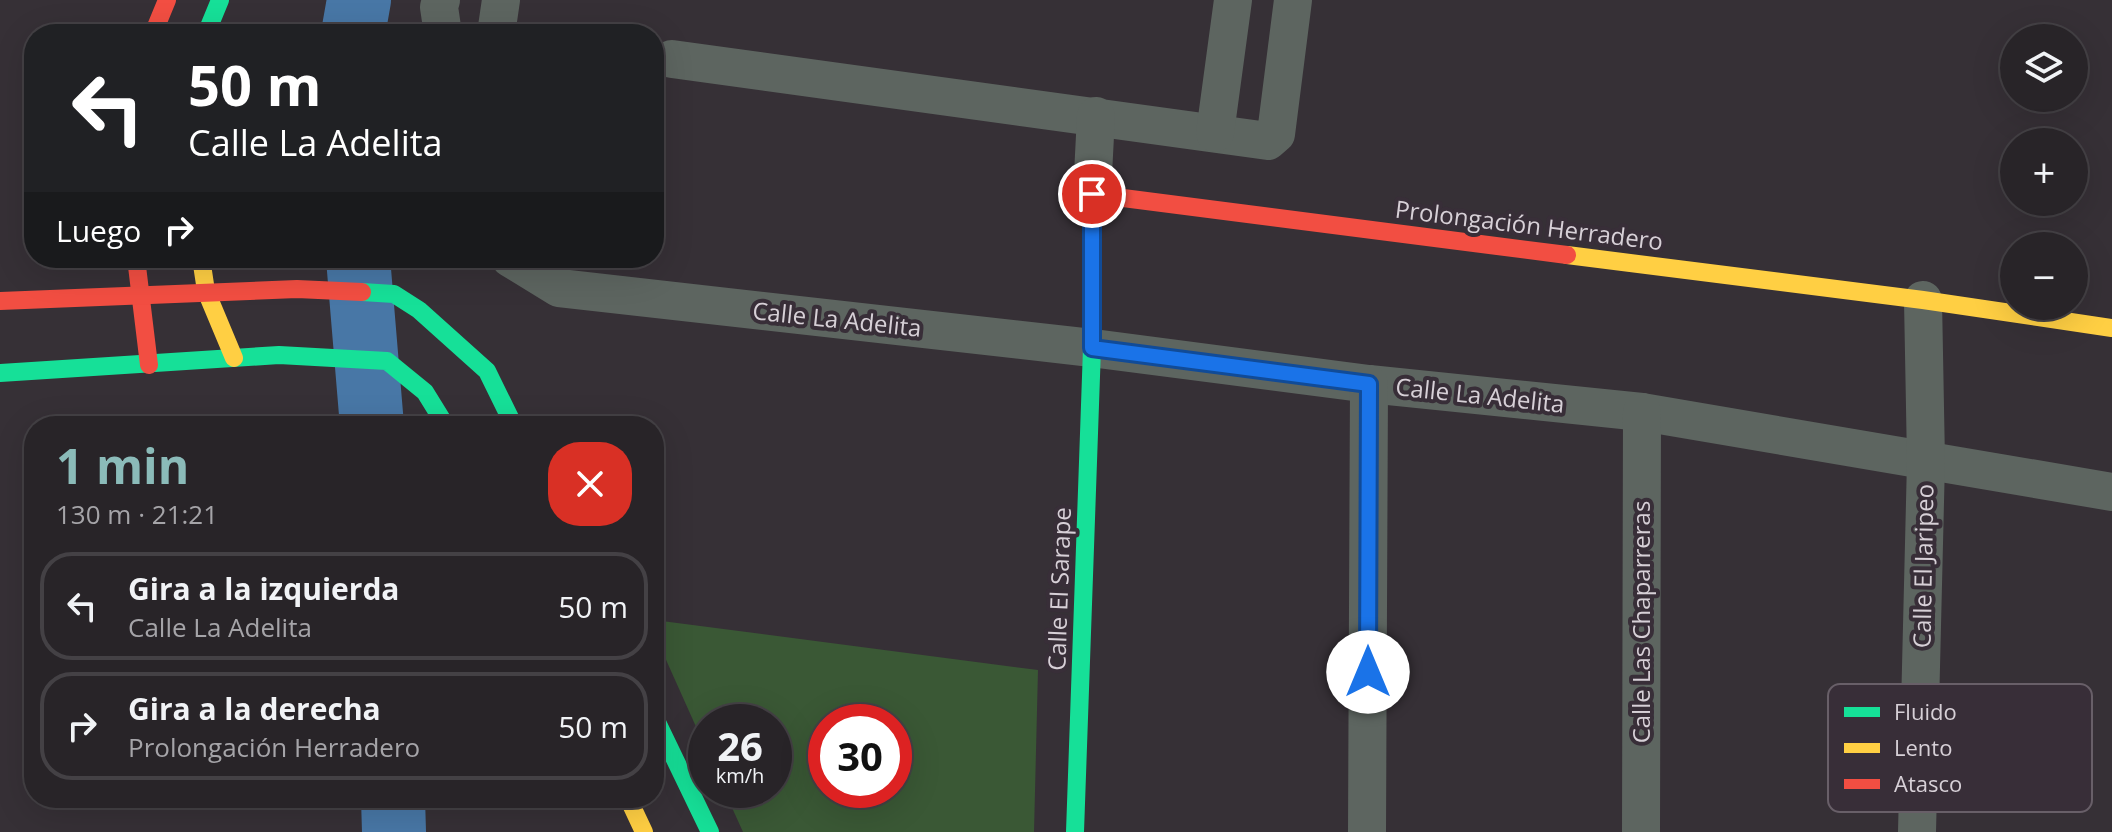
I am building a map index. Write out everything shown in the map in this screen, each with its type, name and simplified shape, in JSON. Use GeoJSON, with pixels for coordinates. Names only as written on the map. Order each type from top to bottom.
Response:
{"type":"FeatureCollection","features":[{"type":"Feature","properties":{"kind":"street"},"geometry":{"type":"LineString","coordinates":[[157,24],[167,0]]}},
{"type":"Feature","properties":{"kind":"street"},"geometry":{"type":"LineString","coordinates":[[210,24],[220,0]]}},
{"type":"Feature","properties":{"kind":"street"},"geometry":{"type":"LineString","coordinates":[[441,0],[442,24]]}},
{"type":"Feature","properties":{"kind":"street"},"geometry":{"type":"LineString","coordinates":[[497,24],[501,0]]}},
{"type":"Feature","properties":{"kind":"street"},"geometry":{"type":"LineString","coordinates":[[1215,133],[1233,0]]}},
{"type":"Feature","properties":{"kind":"street"},"geometry":{"type":"LineString","coordinates":[[672,59],[1268,141],[1276,134],[1293,0]]}},
{"type":"Feature","properties":{"kind":"street"},"geometry":{"type":"LineString","coordinates":[[1092,348],[1092,194],[1096,116]]}},
{"type":"Feature","properties":{"kind":"street","name":"Prolongación Herradero"},"geometry":{"type":"LineString","coordinates":[[1092,194],[1923,300],[2112,328]]}},
{"type":"Feature","properties":{"kind":"street"},"geometry":{"type":"LineString","coordinates":[[137,268],[149,365]]}},
{"type":"Feature","properties":{"kind":"street"},"geometry":{"type":"LineString","coordinates":[[203,268],[206,291],[234,358]]}},
{"type":"Feature","properties":{"kind":"street","name":"Calle La Adelita"},"geometry":{"type":"LineString","coordinates":[[526,268],[559,288],[1092,348],[1369,384],[1642,412],[2112,492]]}},
{"type":"Feature","properties":{"kind":"street"},"geometry":{"type":"LineString","coordinates":[[253,269],[277,290]]}},
{"type":"Feature","properties":{"kind":"street"},"geometry":{"type":"LineString","coordinates":[[0,301],[297,289],[394,294],[419,310],[487,371],[509,416]]}},
{"type":"Feature","properties":{"kind":"street","name":"Calle El Jaripeo"},"geometry":{"type":"LineString","coordinates":[[1921,684],[1926,461],[1923,300]]}},
{"type":"Feature","properties":{"kind":"street","name":"Calle El Sarape"},"geometry":{"type":"LineString","coordinates":[[1075,832],[1092,348]]}},
{"type":"Feature","properties":{"kind":"street"},"geometry":{"type":"LineString","coordinates":[[0,373],[279,355],[387,361],[425,392],[440,416]]}},
{"type":"Feature","properties":{"kind":"street"},"geometry":{"type":"LineString","coordinates":[[1367,832],[1369,384]]}},
{"type":"Feature","properties":{"kind":"street","name":"Calle Las Chaparreras"},"geometry":{"type":"LineString","coordinates":[[1641,832],[1642,412]]}},
{"type":"Feature","properties":{"kind":"street"},"geometry":{"type":"LineString","coordinates":[[664,737],[710,832]]}},
{"type":"Feature","properties":{"kind":"street"},"geometry":{"type":"LineString","coordinates":[[633,808],[644,832]]}},
{"type":"Feature","properties":{"kind":"street","name":"Calle El Jaripeo"},"geometry":{"type":"LineString","coordinates":[[1917,812],[1917,832]]}},
{"type":"Feature","properties":{"kind":"green space"},"geometry":{"type":"Polygon","coordinates":[[[664,621],[1038,670],[1034,832],[743,832],[732,808],[792,808],[792,704],[688,704],[688,709],[664,655],[664,621]]]}},
{"type":"Feature","properties":{"kind":"waterway"},"geometry":{"type":"LineString","coordinates":[[355,24],[359,0]]}},
{"type":"Feature","properties":{"kind":"waterway"},"geometry":{"type":"LineString","coordinates":[[359,268],[371,416]]}},
{"type":"Feature","properties":{"kind":"waterway"},"geometry":{"type":"LineString","coordinates":[[393,808],[394,832]]}},
{"type":"Feature","properties":{"kind":"traffic: fast"},"geometry":{"type":"LineString","coordinates":[[210,24],[220,0]]}},
{"type":"Feature","properties":{"kind":"traffic: fast"},"geometry":{"type":"LineString","coordinates":[[1075,832],[1092,348],[1092,260]]}},
{"type":"Feature","properties":{"kind":"traffic: fast"},"geometry":{"type":"LineString","coordinates":[[362,292],[394,294],[419,310],[487,371],[509,416]]}},
{"type":"Feature","properties":{"kind":"traffic: fast"},"geometry":{"type":"LineString","coordinates":[[0,373],[279,355],[387,361],[425,392],[440,416]]}},
{"type":"Feature","properties":{"kind":"traffic: fast"},"geometry":{"type":"LineString","coordinates":[[664,737],[710,832]]}},
{"type":"Feature","properties":{"kind":"traffic: slow"},"geometry":{"type":"LineString","coordinates":[[1567,255],[1923,300],[2112,328]]}},
{"type":"Feature","properties":{"kind":"traffic: slow"},"geometry":{"type":"LineString","coordinates":[[203,268],[206,291],[234,358]]}},
{"type":"Feature","properties":{"kind":"traffic: slow"},"geometry":{"type":"LineString","coordinates":[[633,808],[644,832]]}},
{"type":"Feature","properties":{"kind":"traffic: jam"},"geometry":{"type":"LineString","coordinates":[[157,24],[167,0]]}},
{"type":"Feature","properties":{"kind":"traffic: jam"},"geometry":{"type":"LineString","coordinates":[[1092,260],[1092,194],[1567,255]]}},
{"type":"Feature","properties":{"kind":"traffic: jam"},"geometry":{"type":"LineString","coordinates":[[137,268],[149,365]]}},
{"type":"Feature","properties":{"kind":"traffic: jam"},"geometry":{"type":"LineString","coordinates":[[0,301],[297,289],[362,292]]}},
{"type":"Feature","properties":{"kind":"route"},"geometry":{"type":"LineString","coordinates":[[1092,194],[1092,348],[1369,384],[1368,672]]}}]}
